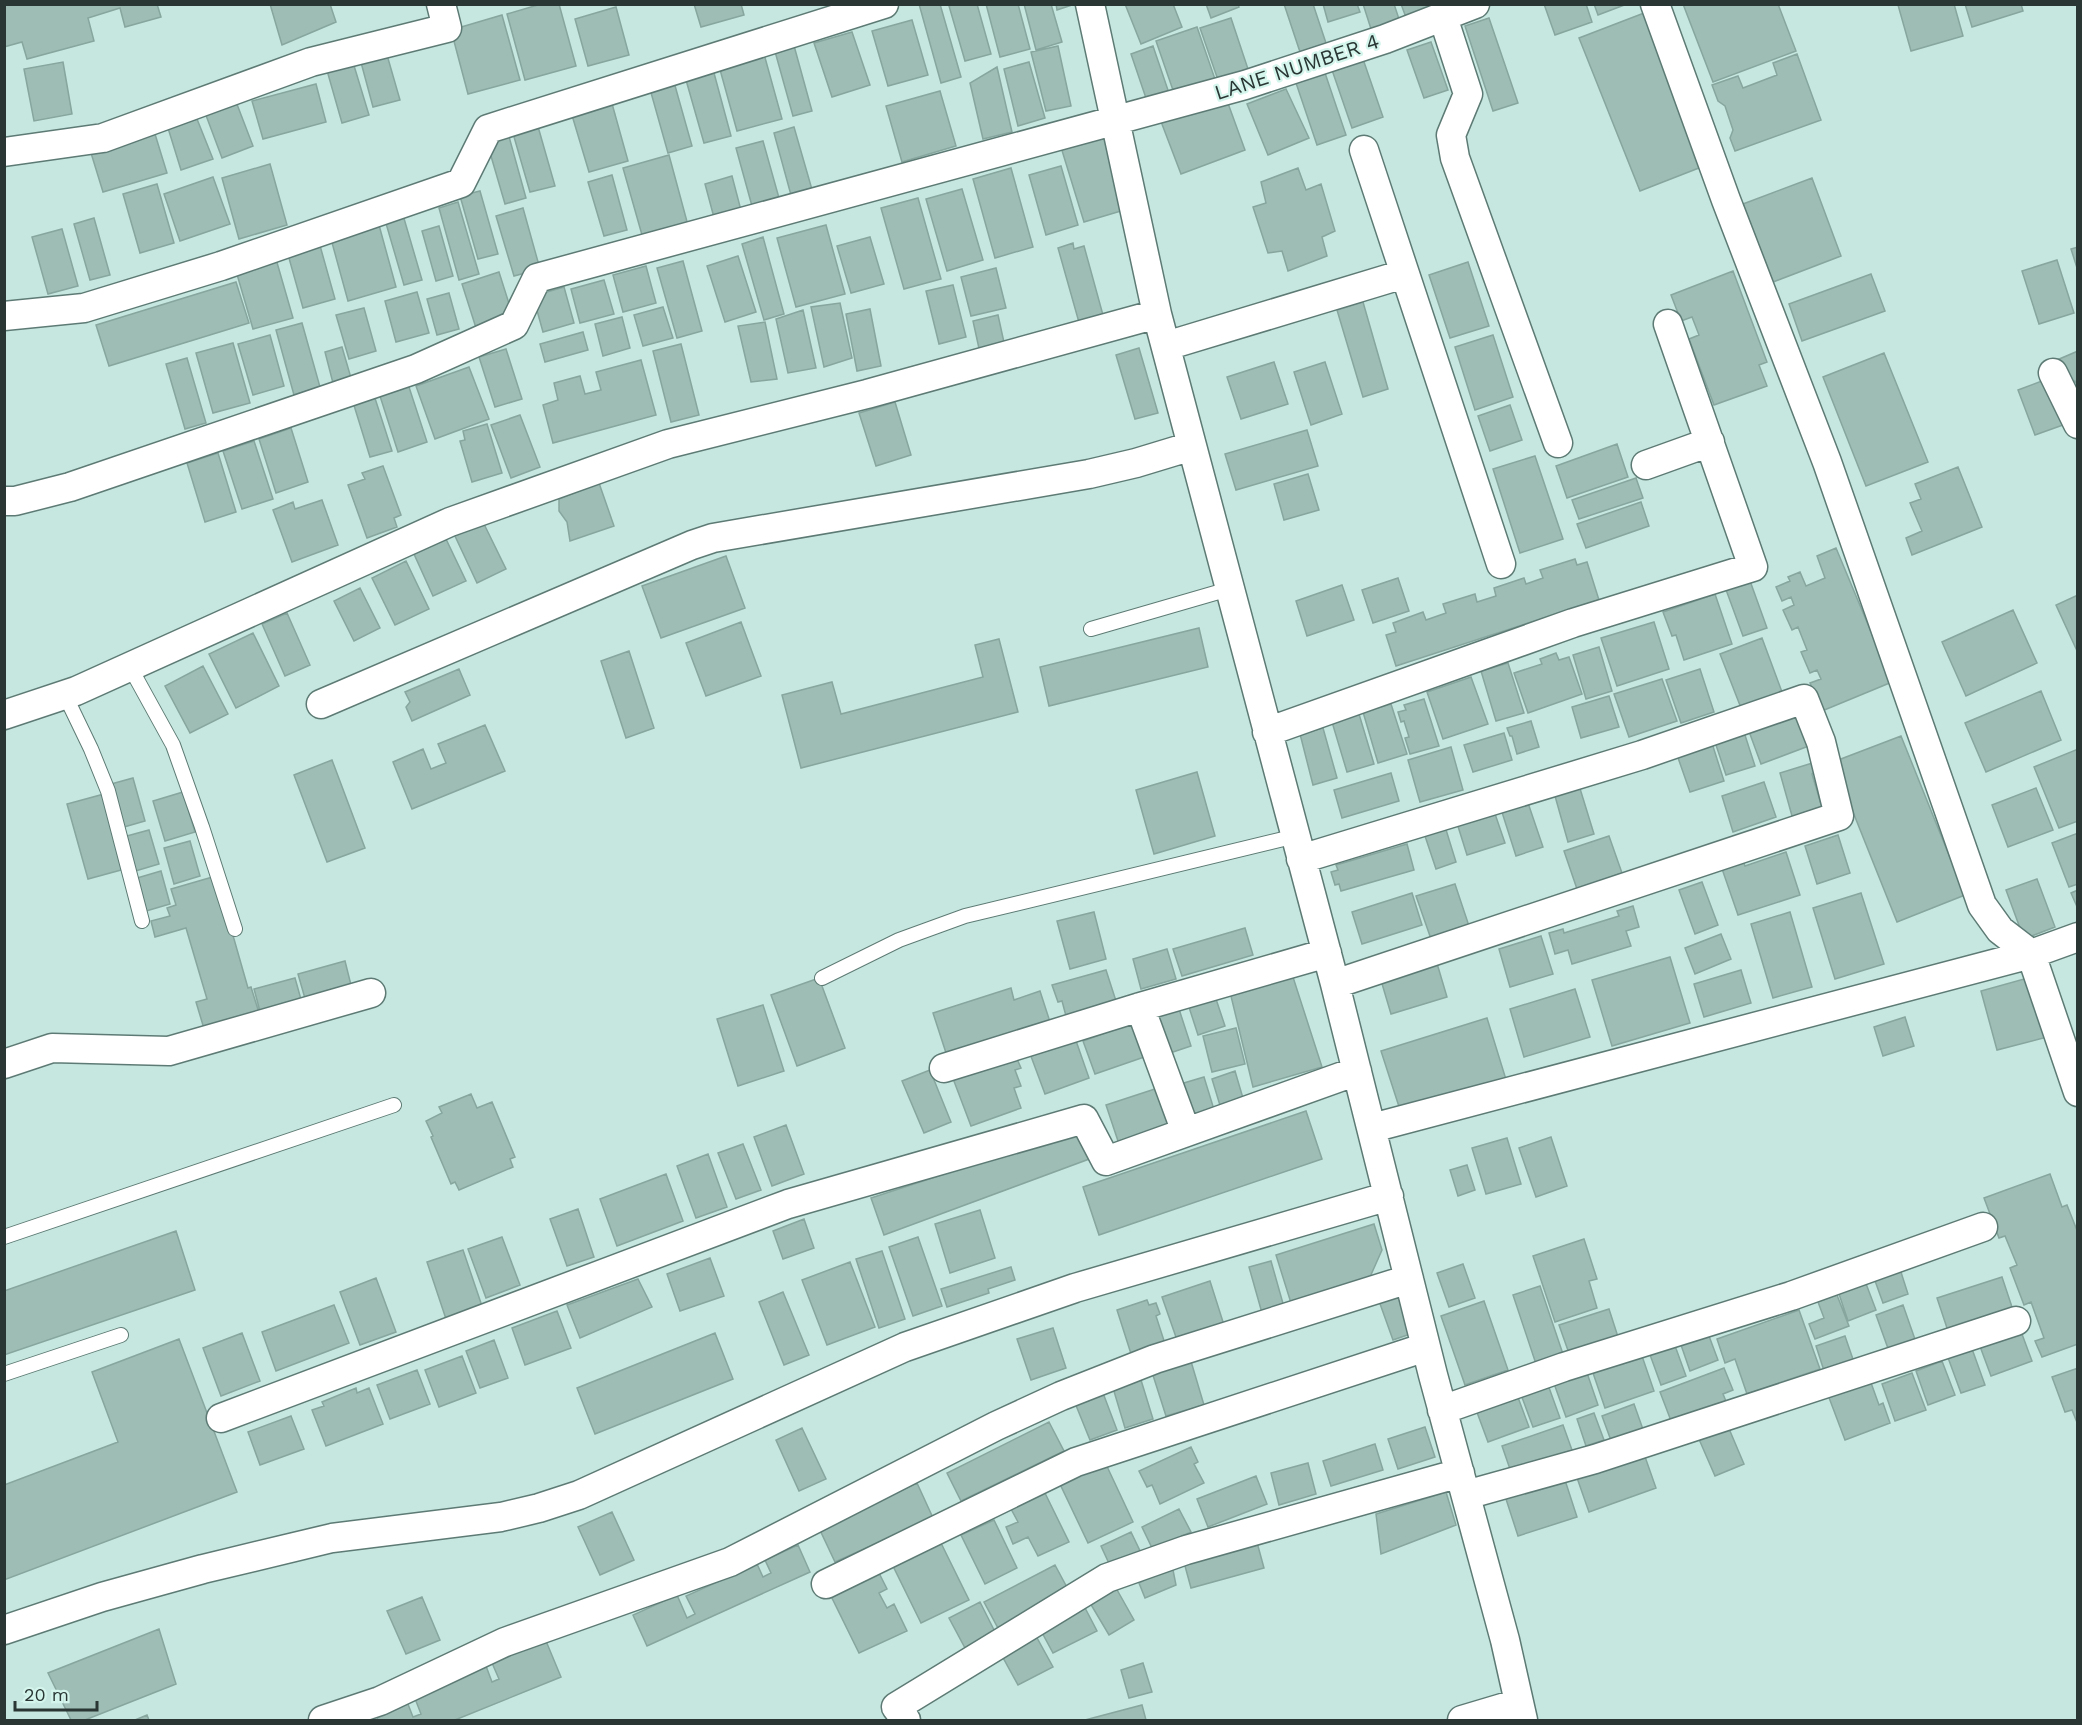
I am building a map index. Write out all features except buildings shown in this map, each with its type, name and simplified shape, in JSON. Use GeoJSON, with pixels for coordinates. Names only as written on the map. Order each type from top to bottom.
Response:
{"type":"FeatureCollection","features":[{"type":"Feature","properties":{"kind":"street"},"geometry":{"type":"LineString","coordinates":[[4,152],[104,138],[311,62],[447,28],[441,4]]}},
{"type":"Feature","properties":{"kind":"street"},"geometry":{"type":"LineString","coordinates":[[4,316],[84,308],[221,266],[450,187],[460,183],[488,129],[884,4]]}},
{"type":"Feature","properties":{"kind":"street"},"geometry":{"type":"LineString","coordinates":[[1090,4],[1157,314],[1327,953],[1442,1410],[1505,1640],[1521,1712],[1462,1720]]}},
{"type":"Feature","properties":{"kind":"street","name":"LANE NUMBER 4"},"geometry":{"type":"LineString","coordinates":[[4,501],[15,501],[70,487],[417,369],[514,325],[537,278],[748,222],[1115,119],[1245,86],[1385,39],[1475,4]]}},
{"type":"Feature","properties":{"kind":"street"},"geometry":{"type":"LineString","coordinates":[[1655,4],[1726,200],[1827,462],[1982,905],[2000,930],[2031,954],[2078,1092]]}},
{"type":"Feature","properties":{"kind":"street"},"geometry":{"type":"LineString","coordinates":[[1443,17],[1467,94],[1451,135],[1455,158],[1558,443]]}},
{"type":"Feature","properties":{"kind":"street"},"geometry":{"type":"LineString","coordinates":[[1364,150],[1501,564]]}},
{"type":"Feature","properties":{"kind":"street"},"geometry":{"type":"LineString","coordinates":[[1166,346],[1404,274]]}},
{"type":"Feature","properties":{"kind":"street"},"geometry":{"type":"LineString","coordinates":[[4,715],[65,695],[130,667],[450,522],[668,444],[867,394],[1157,314]]}},
{"type":"Feature","properties":{"kind":"street"},"geometry":{"type":"LineString","coordinates":[[1267,732],[1573,623],[1753,567],[1668,324]]}},
{"type":"Feature","properties":{"kind":"street"},"geometry":{"type":"LineString","coordinates":[[2053,373],[2078,424]]}},
{"type":"Feature","properties":{"kind":"street"},"geometry":{"type":"LineString","coordinates":[[1646,465],[1710,442]]}},
{"type":"Feature","properties":{"kind":"street"},"geometry":{"type":"LineString","coordinates":[[321,704],[713,538],[1089,474],[1192,446]]}},
{"type":"Feature","properties":{"kind":"street"},"geometry":{"type":"LineString","coordinates":[[1299,848],[1642,755],[1804,699],[1821,742],[1839,816],[1335,984]]}},
{"type":"Feature","properties":{"kind":"street"},"geometry":{"type":"LineString","coordinates":[[1372,1128],[2031,954],[2078,937]]}},
{"type":"Feature","properties":{"kind":"street"},"geometry":{"type":"LineString","coordinates":[[944,1068],[1140,1006],[1327,953]]}},
{"type":"Feature","properties":{"kind":"street"},"geometry":{"type":"LineString","coordinates":[[4,1064],[52,1048],[169,1051],[371,993]]}},
{"type":"Feature","properties":{"kind":"street"},"geometry":{"type":"LineString","coordinates":[[1140,1006],[1186,1132]]}},
{"type":"Feature","properties":{"kind":"street"},"geometry":{"type":"LineString","coordinates":[[220,1418],[788,1204],[1084,1119],[1106,1161],[1357,1071]]}},
{"type":"Feature","properties":{"kind":"street"},"geometry":{"type":"LineString","coordinates":[[4,1630],[102,1597],[203,1569],[332,1538],[501,1517],[539,1508],[579,1495],[905,1347],[1075,1288],[1389,1196]]}},
{"type":"Feature","properties":{"kind":"street"},"geometry":{"type":"LineString","coordinates":[[1442,1410],[1564,1367],[1791,1296],[1983,1227]]}},
{"type":"Feature","properties":{"kind":"street"},"geometry":{"type":"LineString","coordinates":[[334,1719],[380,1701],[505,1642],[730,1562],[996,1426],[1061,1396],[1155,1359],[1409,1279]]}},
{"type":"Feature","properties":{"kind":"street"},"geometry":{"type":"LineString","coordinates":[[906,1720],[896,1707],[1107,1578],[1186,1550],[1463,1484],[1595,1459],[2016,1321]]}},
{"type":"Feature","properties":{"kind":"street"},"geometry":{"type":"LineString","coordinates":[[825,1584],[1076,1462],[1426,1347]]}},
{"type":"Feature","properties":{"kind":"lane"},"geometry":{"type":"LineString","coordinates":[[1091,629],[1229,589]]}},
{"type":"Feature","properties":{"kind":"lane"},"geometry":{"type":"LineString","coordinates":[[130,667],[172,745],[202,827],[235,929]]}},
{"type":"Feature","properties":{"kind":"lane"},"geometry":{"type":"LineString","coordinates":[[65,695],[108,790],[142,921]]}},
{"type":"Feature","properties":{"kind":"lane"},"geometry":{"type":"LineString","coordinates":[[822,978],[899,940],[965,916],[1299,848]]}},
{"type":"Feature","properties":{"kind":"lane"},"geometry":{"type":"LineString","coordinates":[[4,1237],[394,1106]]}},
{"type":"Feature","properties":{"kind":"lane"},"geometry":{"type":"LineString","coordinates":[[4,1374],[121,1335]]}}]}
